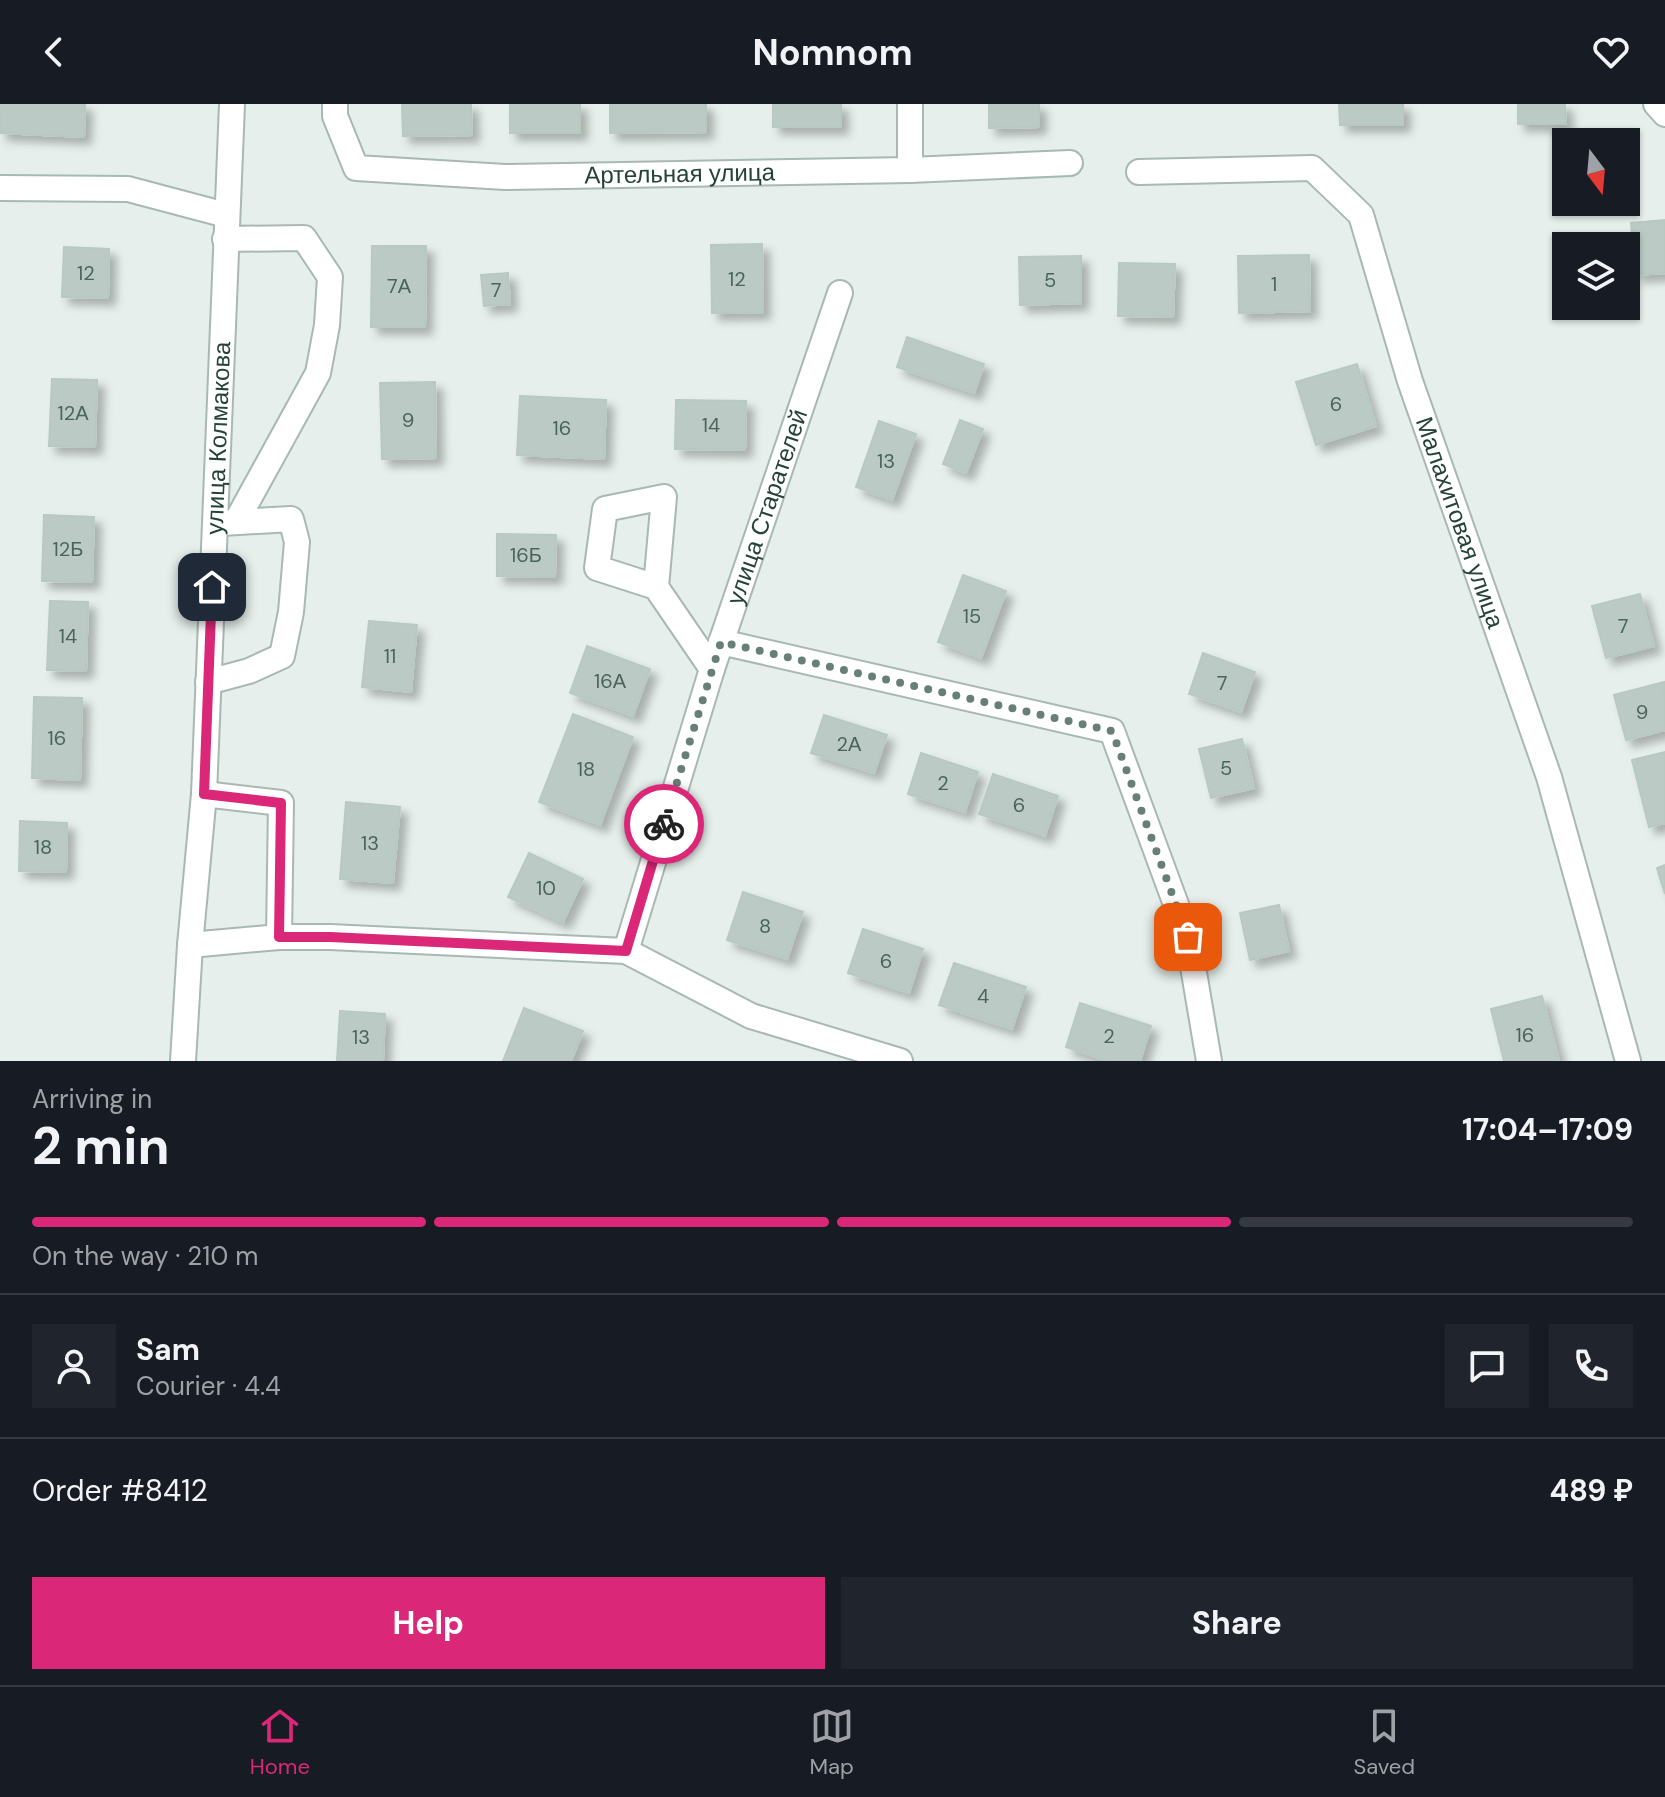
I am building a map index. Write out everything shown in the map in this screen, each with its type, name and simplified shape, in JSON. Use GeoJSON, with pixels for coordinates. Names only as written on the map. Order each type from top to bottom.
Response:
{"type":"FeatureCollection","features":[{"type":"Feature","properties":{"kind":"street","name":"улица Колмакова"},"geometry":{"type":"LineString","coordinates":[[183,1061],[204,794],[208,682],[225,523],[225,239],[232,104]]}},
{"type":"Feature","properties":{"kind":"street","name":"Артельная улица"},"geometry":{"type":"LineString","coordinates":[[335,104],[335,116],[356,168],[505,177],[910,170],[1070,163]]}},
{"type":"Feature","properties":{"kind":"street"},"geometry":{"type":"LineString","coordinates":[[910,104],[910,170]]}},
{"type":"Feature","properties":{"kind":"street"},"geometry":{"type":"LineString","coordinates":[[1656,104],[1665,114]]}},
{"type":"Feature","properties":{"kind":"street","name":"Малахитовая улица"},"geometry":{"type":"LineString","coordinates":[[1139,172],[1312,168],[1361,215],[1410,381],[1549,777],[1628,1061]]}},
{"type":"Feature","properties":{"kind":"street"},"geometry":{"type":"LineString","coordinates":[[0,188],[128,189],[226,215]]}},
{"type":"Feature","properties":{"kind":"street"},"geometry":{"type":"LineString","coordinates":[[225,239],[304,238],[330,277],[327,325],[318,373],[225,523]]}},
{"type":"Feature","properties":{"kind":"street","name":"улица Старателей"},"geometry":{"type":"LineString","coordinates":[[626,951],[712,669],[840,293]]}},
{"type":"Feature","properties":{"kind":"street"},"geometry":{"type":"LineString","coordinates":[[208,682],[249,671],[282,656],[291,612],[297,542],[291,519],[225,523]]}},
{"type":"Feature","properties":{"kind":"street"},"geometry":{"type":"LineString","coordinates":[[656,587],[712,669]]}},
{"type":"Feature","properties":{"kind":"street"},"geometry":{"type":"LineString","coordinates":[[721,642],[1112,731],[1188,937],[1209,1061]]}},
{"type":"Feature","properties":{"kind":"street"},"geometry":{"type":"LineString","coordinates":[[204,794],[281,803],[279,937]]}},
{"type":"Feature","properties":{"kind":"street"},"geometry":{"type":"LineString","coordinates":[[190,945],[279,937],[626,951],[751,1016],[900,1061]]}},
{"type":"Feature","properties":{"kind":"building"},"geometry":{"type":"Polygon","coordinates":[[[0,104],[85,104],[84,137],[0,133],[0,104]]]}},
{"type":"Feature","properties":{"kind":"building"},"geometry":{"type":"Polygon","coordinates":[[[402,104],[471,104],[472,135],[403,136],[402,104]]]}},
{"type":"Feature","properties":{"kind":"building"},"geometry":{"type":"Polygon","coordinates":[[[510,104],[580,104],[580,133],[510,133],[510,104]]]}},
{"type":"Feature","properties":{"kind":"building"},"geometry":{"type":"Polygon","coordinates":[[[610,104],[706,104],[706,132],[610,133],[610,104]]]}},
{"type":"Feature","properties":{"kind":"building"},"geometry":{"type":"Polygon","coordinates":[[[773,104],[841,104],[841,127],[773,127],[773,104]]]}},
{"type":"Feature","properties":{"kind":"building"},"geometry":{"type":"Polygon","coordinates":[[[989,104],[1039,104],[1039,127],[989,128],[989,104]]]}},
{"type":"Feature","properties":{"kind":"building"},"geometry":{"type":"Polygon","coordinates":[[[1339,104],[1403,104],[1403,125],[1340,125],[1339,104]]]}},
{"type":"Feature","properties":{"kind":"building"},"geometry":{"type":"Polygon","coordinates":[[[1518,104],[1565,104],[1566,124],[1518,124],[1518,104]]]}},
{"type":"Feature","properties":{"kind":"building"},"geometry":{"type":"Polygon","coordinates":[[[1665,220],[1665,273],[1640,275],[1640,232],[1632,232],[1631,223],[1665,220]]]}},
{"type":"Feature","properties":{"kind":"building"},"geometry":{"type":"Polygon","coordinates":[[[762,244],[763,312],[712,313],[711,245],[762,244]]]}},
{"type":"Feature","properties":{"kind":"building"},"geometry":{"type":"Polygon","coordinates":[[[372,246],[426,246],[425,327],[371,327],[372,246]]]}},
{"type":"Feature","properties":{"kind":"building"},"geometry":{"type":"Polygon","coordinates":[[[64,247],[109,249],[108,298],[62,297],[64,247]]]}},
{"type":"Feature","properties":{"kind":"building"},"geometry":{"type":"Polygon","coordinates":[[[1309,255],[1310,311],[1239,313],[1238,256],[1309,255]]]}},
{"type":"Feature","properties":{"kind":"building"},"geometry":{"type":"Polygon","coordinates":[[[1081,256],[1081,303],[1020,305],[1019,257],[1081,256]]]}},
{"type":"Feature","properties":{"kind":"building"},"geometry":{"type":"Polygon","coordinates":[[[1119,263],[1175,264],[1173,317],[1118,316],[1119,263]]]}},
{"type":"Feature","properties":{"kind":"building"},"geometry":{"type":"Polygon","coordinates":[[[508,273],[510,304],[484,306],[481,275],[508,273]]]}},
{"type":"Feature","properties":{"kind":"building"},"geometry":{"type":"Polygon","coordinates":[[[907,337],[984,364],[974,393],[897,367],[907,337]]]}},
{"type":"Feature","properties":{"kind":"building"},"geometry":{"type":"Polygon","coordinates":[[[1357,364],[1376,426],[1316,445],[1296,382],[1357,364]]]}},
{"type":"Feature","properties":{"kind":"building"},"geometry":{"type":"Polygon","coordinates":[[[52,379],[97,380],[95,447],[49,446],[52,379]]]}},
{"type":"Feature","properties":{"kind":"building"},"geometry":{"type":"Polygon","coordinates":[[[435,382],[436,458],[382,459],[380,383],[435,382]]]}},
{"type":"Feature","properties":{"kind":"building"},"geometry":{"type":"Polygon","coordinates":[[[520,396],[606,400],[604,459],[517,455],[520,396]]]}},
{"type":"Feature","properties":{"kind":"building"},"geometry":{"type":"Polygon","coordinates":[[[676,400],[746,401],[745,450],[675,449],[676,400]]]}},
{"type":"Feature","properties":{"kind":"building"},"geometry":{"type":"Polygon","coordinates":[[[960,420],[983,429],[966,473],[943,464],[960,420]]]}},
{"type":"Feature","properties":{"kind":"building"},"geometry":{"type":"Polygon","coordinates":[[[879,421],[916,434],[892,500],[856,487],[879,421]]]}},
{"type":"Feature","properties":{"kind":"building"},"geometry":{"type":"Polygon","coordinates":[[[44,515],[94,517],[92,582],[42,581],[44,515]]]}},
{"type":"Feature","properties":{"kind":"building"},"geometry":{"type":"Polygon","coordinates":[[[497,534],[556,535],[555,577],[497,576],[497,534]]]}},
{"type":"Feature","properties":{"kind":"building"},"geometry":{"type":"Polygon","coordinates":[[[963,575],[1006,591],[981,658],[938,642],[963,575]]]}},
{"type":"Feature","properties":{"kind":"building"},"geometry":{"type":"Polygon","coordinates":[[[1640,594],[1654,646],[1606,658],[1592,606],[1640,594]]]}},
{"type":"Feature","properties":{"kind":"building"},"geometry":{"type":"Polygon","coordinates":[[[50,601],[88,602],[86,671],[47,670],[50,601]]]}},
{"type":"Feature","properties":{"kind":"building"},"geometry":{"type":"Polygon","coordinates":[[[369,621],[417,625],[411,692],[362,687],[369,621]]]}},
{"type":"Feature","properties":{"kind":"building"},"geometry":{"type":"Polygon","coordinates":[[[587,646],[650,669],[633,716],[570,693],[587,646]]]}},
{"type":"Feature","properties":{"kind":"building"},"geometry":{"type":"Polygon","coordinates":[[[1203,653],[1255,672],[1241,712],[1189,694],[1203,653]]]}},
{"type":"Feature","properties":{"kind":"building"},"geometry":{"type":"Polygon","coordinates":[[[1664,682],[1665,730],[1626,740],[1614,695],[1664,682]]]}},
{"type":"Feature","properties":{"kind":"building"},"geometry":{"type":"Polygon","coordinates":[[[34,697],[82,698],[80,780],[32,778],[34,697]]]}},
{"type":"Feature","properties":{"kind":"building"},"geometry":{"type":"Polygon","coordinates":[[[573,714],[633,737],[600,825],[539,802],[573,714]]]}},
{"type":"Feature","properties":{"kind":"building"},"geometry":{"type":"Polygon","coordinates":[[[824,715],[887,735],[874,773],[811,753],[824,715]]]}},
{"type":"Feature","properties":{"kind":"building"},"geometry":{"type":"Polygon","coordinates":[[[1242,739],[1254,788],[1211,798],[1199,749],[1242,739]]]}},
{"type":"Feature","properties":{"kind":"building"},"geometry":{"type":"Polygon","coordinates":[[[1665,752],[1665,823],[1649,827],[1632,760],[1665,752]]]}},
{"type":"Feature","properties":{"kind":"building"},"geometry":{"type":"Polygon","coordinates":[[[921,753],[978,772],[965,812],[908,794],[921,753]]]}},
{"type":"Feature","properties":{"kind":"building"},"geometry":{"type":"Polygon","coordinates":[[[993,774],[1058,796],[1045,836],[979,814],[993,774]]]}},
{"type":"Feature","properties":{"kind":"building"},"geometry":{"type":"Polygon","coordinates":[[[346,802],[400,807],[393,883],[340,879],[346,802]]]}},
{"type":"Feature","properties":{"kind":"building"},"geometry":{"type":"Polygon","coordinates":[[[20,821],[67,823],[66,872],[19,871],[20,821]]]}},
{"type":"Feature","properties":{"kind":"building"},"geometry":{"type":"Polygon","coordinates":[[[529,853],[583,879],[563,922],[508,897],[529,853]]]}},
{"type":"Feature","properties":{"kind":"building"},"geometry":{"type":"Polygon","coordinates":[[[1665,865],[1665,894],[1657,868],[1665,865]]]}},
{"type":"Feature","properties":{"kind":"building"},"geometry":{"type":"Polygon","coordinates":[[[743,892],[803,912],[787,959],[727,940],[743,892]]]}},
{"type":"Feature","properties":{"kind":"building"},"geometry":{"type":"Polygon","coordinates":[[[1279,905],[1289,951],[1250,960],[1240,913],[1279,905]]]}},
{"type":"Feature","properties":{"kind":"building"},"geometry":{"type":"Polygon","coordinates":[[[863,929],[923,949],[909,993],[848,973],[863,929]]]}},
{"type":"Feature","properties":{"kind":"building"},"geometry":{"type":"Polygon","coordinates":[[[954,963],[1026,987],[1012,1029],[939,1005],[954,963]]]}},
{"type":"Feature","properties":{"kind":"building"},"geometry":{"type":"Polygon","coordinates":[[[1542,996],[1559,1061],[1504,1061],[1491,1009],[1542,996]]]}},
{"type":"Feature","properties":{"kind":"building"},"geometry":{"type":"Polygon","coordinates":[[[1080,1003],[1151,1026],[1140,1061],[1109,1061],[1066,1047],[1080,1003]]]}},
{"type":"Feature","properties":{"kind":"building"},"geometry":{"type":"Polygon","coordinates":[[[524,1008],[583,1031],[571,1061],[503,1061],[524,1008]]]}},
{"type":"Feature","properties":{"kind":"building"},"geometry":{"type":"Polygon","coordinates":[[[340,1011],[385,1014],[383,1061],[337,1061],[340,1011]]]}},
{"type":"Feature","properties":{"kind":"way so far"},"geometry":{"type":"LineString","coordinates":[[664,824],[721,642],[1112,731],[1188,937]]}},
{"type":"Feature","properties":{"kind":"route"},"geometry":{"type":"LineString","coordinates":[[212,587],[204,794],[281,803],[279,937],[626,951],[664,824]]}}]}
